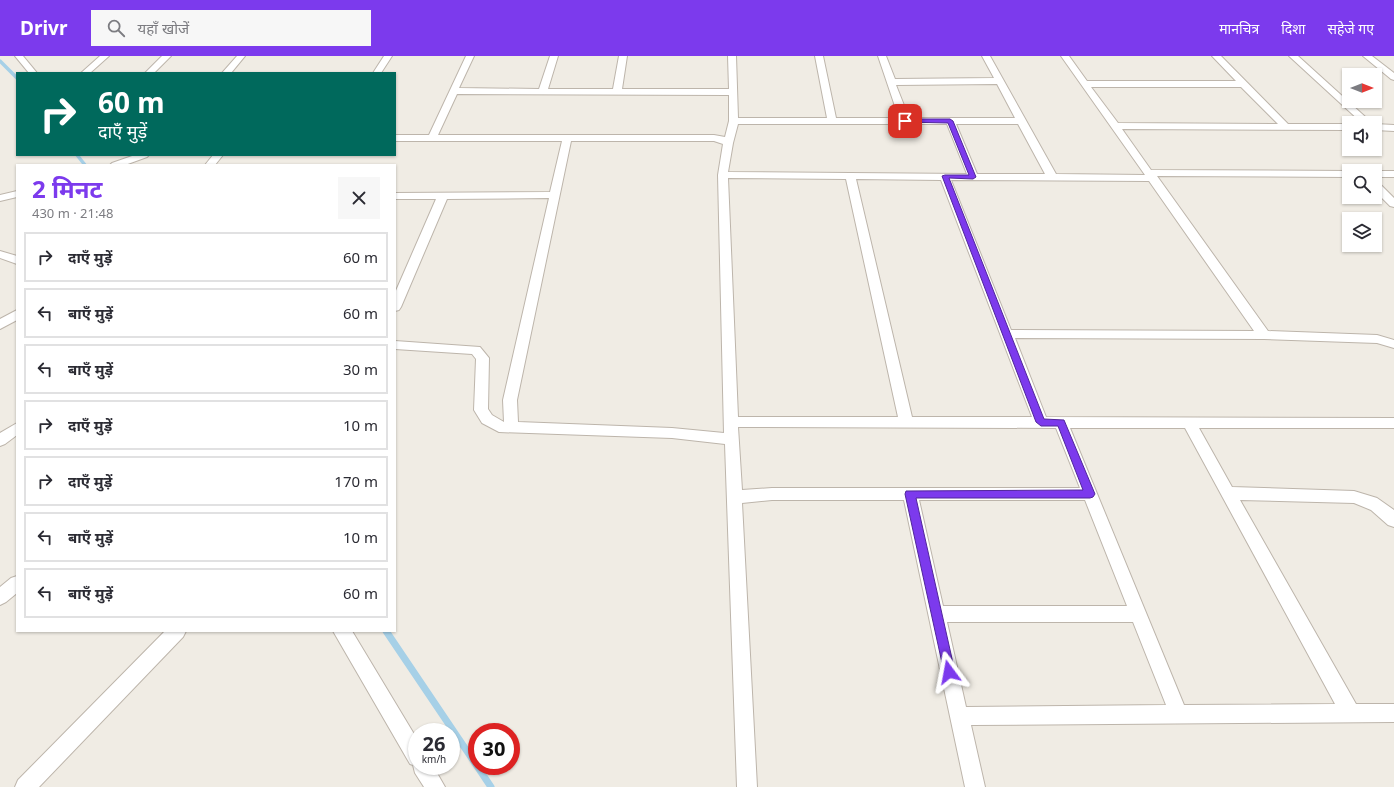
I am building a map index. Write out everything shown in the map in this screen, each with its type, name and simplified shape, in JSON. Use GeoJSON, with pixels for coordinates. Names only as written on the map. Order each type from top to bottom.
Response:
{"type":"FeatureCollection","features":[{"type":"Feature","properties":{"kind":"street"},"geometry":{"type":"LineString","coordinates":[[19,56],[32,72]]}},
{"type":"Feature","properties":{"kind":"street"},"geometry":{"type":"LineString","coordinates":[[86,72],[105,56]]}},
{"type":"Feature","properties":{"kind":"street"},"geometry":{"type":"LineString","coordinates":[[150,72],[167,56]]}},
{"type":"Feature","properties":{"kind":"street"},"geometry":{"type":"LineString","coordinates":[[227,72],[241,56]]}},
{"type":"Feature","properties":{"kind":"street"},"geometry":{"type":"LineString","coordinates":[[378,72],[388,56]]}},
{"type":"Feature","properties":{"kind":"street"},"geometry":{"type":"LineString","coordinates":[[432,138],[470,56]]}},
{"type":"Feature","properties":{"kind":"street"},"geometry":{"type":"LineString","coordinates":[[543,91],[554,56]]}},
{"type":"Feature","properties":{"kind":"street"},"geometry":{"type":"LineString","coordinates":[[617,91],[623,56]]}},
{"type":"Feature","properties":{"kind":"street"},"geometry":{"type":"LineString","coordinates":[[732,56],[734,121],[728,143],[723,175],[731,422],[747,787]]}},
{"type":"Feature","properties":{"kind":"street"},"geometry":{"type":"LineString","coordinates":[[819,56],[832,121]]}},
{"type":"Feature","properties":{"kind":"street"},"geometry":{"type":"LineString","coordinates":[[882,56],[905,121]]}},
{"type":"Feature","properties":{"kind":"street"},"geometry":{"type":"LineString","coordinates":[[986,56],[1052,177]]}},
{"type":"Feature","properties":{"kind":"street"},"geometry":{"type":"LineString","coordinates":[[1066,56],[1152,175],[1264,335]]}},
{"type":"Feature","properties":{"kind":"street"},"geometry":{"type":"LineString","coordinates":[[1216,56],[1286,127]]}},
{"type":"Feature","properties":{"kind":"street"},"geometry":{"type":"LineString","coordinates":[[1293,56],[1360,116]]}},
{"type":"Feature","properties":{"kind":"street"},"geometry":{"type":"LineString","coordinates":[[1367,56],[1394,77]]}},
{"type":"Feature","properties":{"kind":"street"},"geometry":{"type":"LineString","coordinates":[[892,82],[1000,82]]}},
{"type":"Feature","properties":{"kind":"street"},"geometry":{"type":"LineString","coordinates":[[1085,84],[1244,84]]}},
{"type":"Feature","properties":{"kind":"street"},"geometry":{"type":"LineString","coordinates":[[454,91],[733,92]]}},
{"type":"Feature","properties":{"kind":"street"},"geometry":{"type":"LineString","coordinates":[[734,121],[1021,121]]}},
{"type":"Feature","properties":{"kind":"street"},"geometry":{"type":"LineString","coordinates":[[950,121],[973,177]]}},
{"type":"Feature","properties":{"kind":"street"},"geometry":{"type":"LineString","coordinates":[[1116,126],[1342,127]]}},
{"type":"Feature","properties":{"kind":"street"},"geometry":{"type":"LineString","coordinates":[[1382,128],[1394,128]]}},
{"type":"Feature","properties":{"kind":"street"},"geometry":{"type":"LineString","coordinates":[[396,138],[714,138],[722,139],[728,143]]}},
{"type":"Feature","properties":{"kind":"street"},"geometry":{"type":"LineString","coordinates":[[509,427],[511,425],[510,400],[567,138]]}},
{"type":"Feature","properties":{"kind":"street"},"geometry":{"type":"LineString","coordinates":[[118,164],[141,156]]}},
{"type":"Feature","properties":{"kind":"street"},"geometry":{"type":"LineString","coordinates":[[211,164],[217,156]]}},
{"type":"Feature","properties":{"kind":"street"},"geometry":{"type":"LineString","coordinates":[[723,175],[1052,177],[1342,174]]}},
{"type":"Feature","properties":{"kind":"street"},"geometry":{"type":"LineString","coordinates":[[1382,174],[1394,174]]}},
{"type":"Feature","properties":{"kind":"street"},"geometry":{"type":"LineString","coordinates":[[850,176],[906,422]]}},
{"type":"Feature","properties":{"kind":"street"},"geometry":{"type":"LineString","coordinates":[[945,176],[1041,422]]}},
{"type":"Feature","properties":{"kind":"street"},"geometry":{"type":"LineString","coordinates":[[1382,192],[1394,204]]}},
{"type":"Feature","properties":{"kind":"street"},"geometry":{"type":"LineString","coordinates":[[0,198],[16,194]]}},
{"type":"Feature","properties":{"kind":"street"},"geometry":{"type":"LineString","coordinates":[[396,305],[443,195]]}},
{"type":"Feature","properties":{"kind":"street"},"geometry":{"type":"LineString","coordinates":[[396,196],[554,195]]}},
{"type":"Feature","properties":{"kind":"street"},"geometry":{"type":"LineString","coordinates":[[0,254],[16,260]]}},
{"type":"Feature","properties":{"kind":"street"},"geometry":{"type":"LineString","coordinates":[[0,325],[16,315]]}},
{"type":"Feature","properties":{"kind":"street"},"geometry":{"type":"LineString","coordinates":[[1006,334],[1264,335],[1377,339],[1394,344]]}},
{"type":"Feature","properties":{"kind":"street"},"geometry":{"type":"LineString","coordinates":[[396,345],[475,350],[483,358],[481,410],[487,419],[499,427],[672,433],[732,439]]}},
{"type":"Feature","properties":{"kind":"street"},"geometry":{"type":"LineString","coordinates":[[731,422],[1394,423]]}},
{"type":"Feature","properties":{"kind":"street"},"geometry":{"type":"LineString","coordinates":[[1061,422],[1179,715]]}},
{"type":"Feature","properties":{"kind":"street"},"geometry":{"type":"LineString","coordinates":[[1189,423],[1351,714]]}},
{"type":"Feature","properties":{"kind":"street"},"geometry":{"type":"LineString","coordinates":[[0,440],[16,429]]}},
{"type":"Feature","properties":{"kind":"street"},"geometry":{"type":"LineString","coordinates":[[1228,493],[1354,498],[1369,500],[1384,510],[1394,520]]}},
{"type":"Feature","properties":{"kind":"street"},"geometry":{"type":"LineString","coordinates":[[734,496],[772,494],[1090,494]]}},
{"type":"Feature","properties":{"kind":"street"},"geometry":{"type":"LineString","coordinates":[[910,494],[975,787]]}},
{"type":"Feature","properties":{"kind":"street"},"geometry":{"type":"LineString","coordinates":[[0,597],[16,584]]}},
{"type":"Feature","properties":{"kind":"street"},"geometry":{"type":"LineString","coordinates":[[936,614],[1138,614]]}},
{"type":"Feature","properties":{"kind":"street"},"geometry":{"type":"LineString","coordinates":[[26,787],[177,632]]}},
{"type":"Feature","properties":{"kind":"street"},"geometry":{"type":"LineString","coordinates":[[343,632],[408,742]]}},
{"type":"Feature","properties":{"kind":"street"},"geometry":{"type":"LineString","coordinates":[[959,716],[1394,713]]}},
{"type":"Feature","properties":{"kind":"street"},"geometry":{"type":"LineString","coordinates":[[428,775],[435,787]]}},
{"type":"Feature","properties":{"kind":"waterway"},"geometry":{"type":"LineString","coordinates":[[0,61],[16,77]]}},
{"type":"Feature","properties":{"kind":"waterway"},"geometry":{"type":"LineString","coordinates":[[78,156],[84,164]]}},
{"type":"Feature","properties":{"kind":"waterway"},"geometry":{"type":"LineString","coordinates":[[387,632],[491,787]]}},
{"type":"Feature","properties":{"kind":"route"},"geometry":{"type":"LineString","coordinates":[[905,121],[950,121],[973,177],[945,176],[1041,422],[1061,422],[1090,494],[910,494],[949,672]]}}]}
